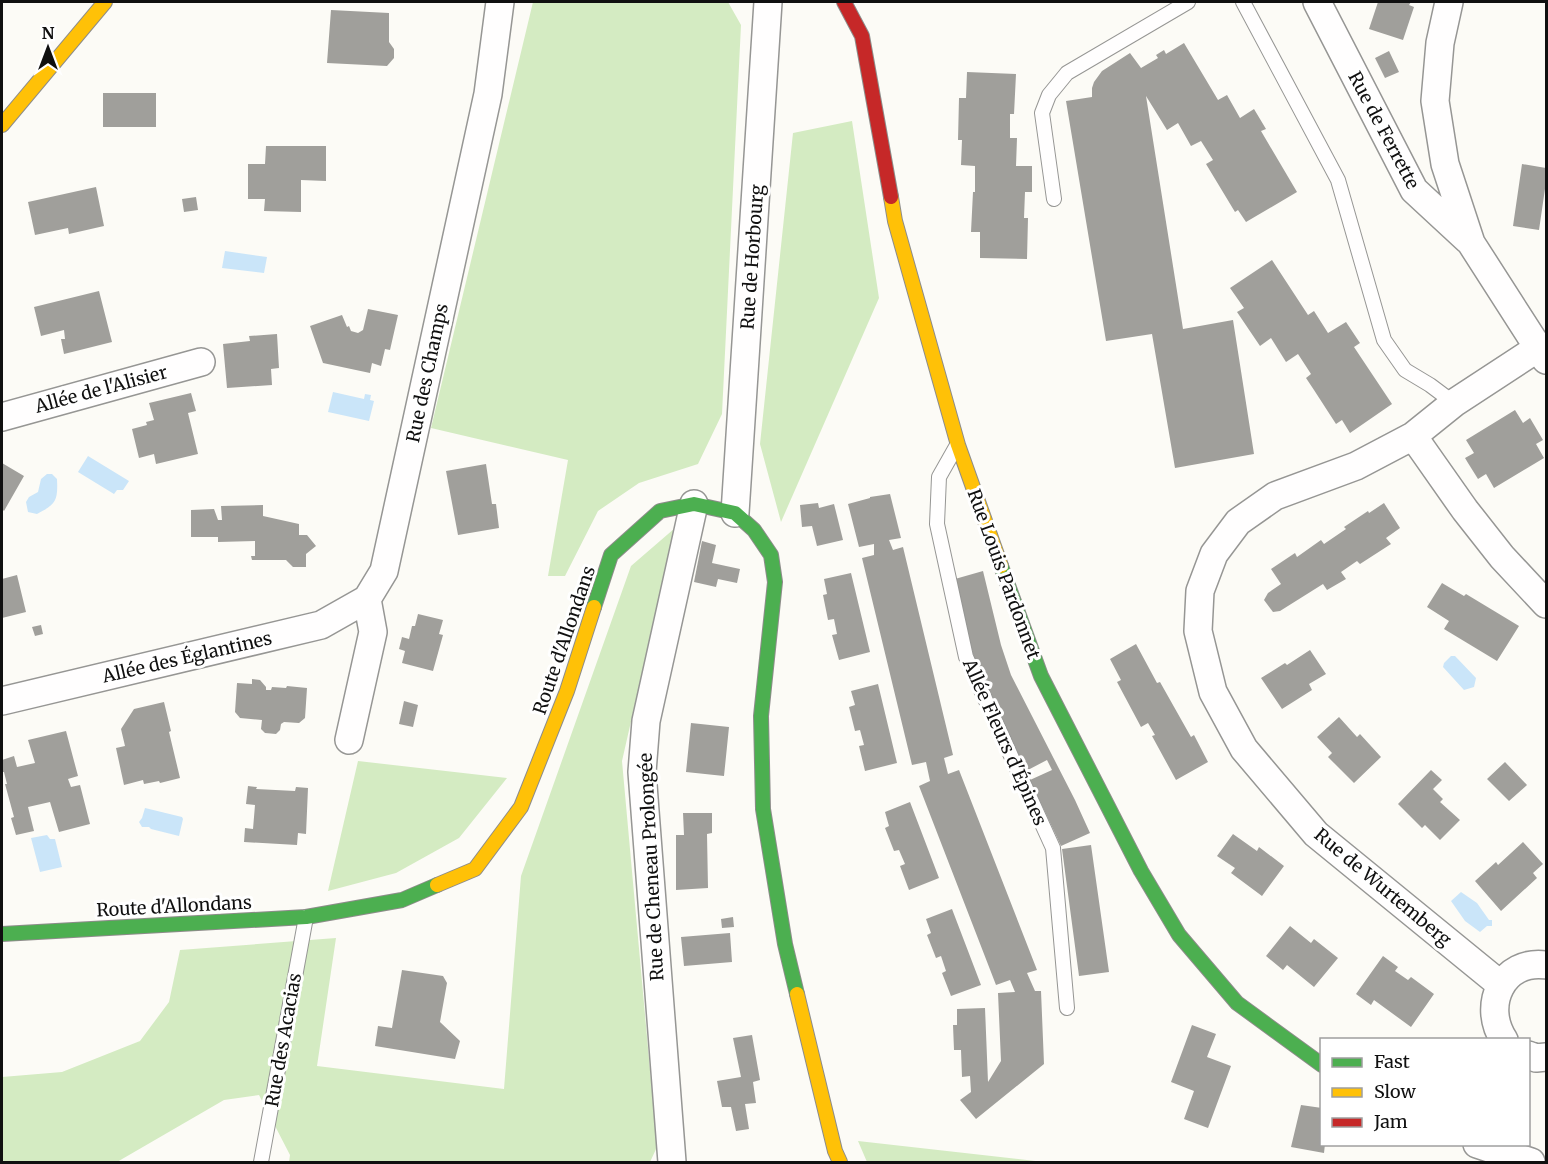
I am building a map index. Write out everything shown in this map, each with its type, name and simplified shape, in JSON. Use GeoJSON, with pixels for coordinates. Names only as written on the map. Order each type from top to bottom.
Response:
{"type":"FeatureCollection","features":[{"type":"Feature","properties":{"kind":"main road"},"geometry":{"type":"LineString","coordinates":[[2,125],[105,2]]}},
{"type":"Feature","properties":{"kind":"main road","name":"Rue Louis Pardonnet"},"geometry":{"type":"LineString","coordinates":[[844,2],[862,36],[895,221],[958,445],[1041,676],[1141,871],[1179,935],[1238,1004],[1320,1064]]}},
{"type":"Feature","properties":{"kind":"main road","name":"Route d'Allondans"},"geometry":{"type":"LineString","coordinates":[[2,934],[306,917],[402,900],[476,869],[521,807],[567,690],[611,555],[660,511],[694,504],[735,513]]}},
{"type":"Feature","properties":{"kind":"main road"},"geometry":{"type":"LineString","coordinates":[[735,513],[754,530],[771,555],[776,582],[761,716],[763,809],[785,944],[835,1151],[840,1162]]}},
{"type":"Feature","properties":{"kind":"street","name":"Rue des Champs"},"geometry":{"type":"LineString","coordinates":[[367,599],[384,570],[488,94],[500,2]]}},
{"type":"Feature","properties":{"kind":"street","name":"Rue de Horbourg"},"geometry":{"type":"LineString","coordinates":[[735,513],[768,2]]}},
{"type":"Feature","properties":{"kind":"street","name":"Rue de Ferrette"},"geometry":{"type":"LineString","coordinates":[[1317,2],[1414,190],[1471,243]]}},
{"type":"Feature","properties":{"kind":"street"},"geometry":{"type":"LineString","coordinates":[[1449,2],[1440,43],[1435,101],[1445,164],[1471,243],[1544,351]]}},
{"type":"Feature","properties":{"kind":"street","name":"Rue de Wurtemberg"},"geometry":{"type":"LineString","coordinates":[[1502,985],[1316,834],[1244,749],[1213,692],[1198,631],[1200,591],[1214,554],[1238,522],[1275,496],[1356,466],[1413,436],[1454,404],[1544,351]]}},
{"type":"Feature","properties":{"kind":"street","name":"Allée de l'Alisier"},"geometry":{"type":"LineString","coordinates":[[2,417],[201,362]]}},
{"type":"Feature","properties":{"kind":"street"},"geometry":{"type":"LineString","coordinates":[[1413,436],[1465,510],[1502,557],[1546,604]]}},
{"type":"Feature","properties":{"kind":"street","name":"Rue de Cheneau Prolongée"},"geometry":{"type":"LineString","coordinates":[[672,1162],[642,772],[646,721],[694,504]]}},
{"type":"Feature","properties":{"kind":"street","name":"Allée des Églantines"},"geometry":{"type":"LineString","coordinates":[[2,701],[321,625],[367,599]]}},
{"type":"Feature","properties":{"kind":"street"},"geometry":{"type":"LineString","coordinates":[[349,740],[373,632],[367,599]]}},
{"type":"Feature","properties":{"kind":"street"},"geometry":{"type":"LineString","coordinates":[[1503,1038],[1498,1031],[1494,1015],[1495,999],[1502,985],[1512,974],[1525,967],[1546,965]]}},
{"type":"Feature","properties":{"kind":"street"},"geometry":{"type":"LineString","coordinates":[[1530,1056],[1546,1057]]}},
{"type":"Feature","properties":{"kind":"street"},"geometry":{"type":"LineString","coordinates":[[1483,1146],[1531,1162]]}},
{"type":"Feature","properties":{"kind":"lane"},"geometry":{"type":"LineString","coordinates":[[1054,199],[1042,113],[1049,95],[1067,73],[1188,2]]}},
{"type":"Feature","properties":{"kind":"lane"},"geometry":{"type":"LineString","coordinates":[[1243,2],[1338,180],[1384,340],[1405,370],[1430,385],[1454,404]]}},
{"type":"Feature","properties":{"kind":"lane","name":"Allée Fleurs d'Épines"},"geometry":{"type":"LineString","coordinates":[[958,445],[939,477],[937,524],[966,657],[1053,848],[1066,1008]]}},
{"type":"Feature","properties":{"kind":"lane","name":"Rue des Acacias"},"geometry":{"type":"LineString","coordinates":[[261,1162],[306,917]]}},
{"type":"Feature","properties":{"kind":"green space"},"geometry":{"type":"Polygon","coordinates":[[[533,2],[728,2],[741,25],[722,414],[698,464],[639,483],[598,511],[565,576],[548,576],[568,460],[431,428],[533,2]]]}},
{"type":"Feature","properties":{"kind":"green space"},"geometry":{"type":"Polygon","coordinates":[[[852,121],[879,298],[781,522],[760,444],[793,133],[852,121]]]}},
{"type":"Feature","properties":{"kind":"green space"},"geometry":{"type":"Polygon","coordinates":[[[675,528],[622,761],[657,1147],[650,1162],[289,1162],[290,1155],[259,1095],[224,1100],[117,1162],[2,1162],[2,1077],[62,1072],[140,1041],[169,1002],[180,950],[336,938],[317,1066],[504,1089],[521,876],[631,566],[675,528]]]}},
{"type":"Feature","properties":{"kind":"green space"},"geometry":{"type":"Polygon","coordinates":[[[358,761],[507,778],[459,838],[396,873],[328,891],[358,761]]]}},
{"type":"Feature","properties":{"kind":"green space"},"geometry":{"type":"Polygon","coordinates":[[[858,1141],[1044,1162],[867,1162],[858,1141]]]}},
{"type":"Feature","properties":{"kind":"water"},"geometry":{"type":"Polygon","coordinates":[[[225,251],[267,257],[264,273],[222,268],[225,251]]]}},
{"type":"Feature","properties":{"kind":"water"},"geometry":{"type":"Polygon","coordinates":[[[333,392],[364,399],[365,394],[371,395],[370,400],[374,401],[369,421],[328,412],[333,392]]]}},
{"type":"Feature","properties":{"kind":"water"},"geometry":{"type":"Polygon","coordinates":[[[88,456],[129,481],[123,490],[117,490],[114,494],[78,472],[88,456]]]}},
{"type":"Feature","properties":{"kind":"water"},"geometry":{"type":"Polygon","coordinates":[[[47,474],[52,474],[57,479],[54,501],[37,514],[28,512],[26,502],[29,497],[38,492],[41,479],[47,474]]]}},
{"type":"Feature","properties":{"kind":"water"},"geometry":{"type":"Polygon","coordinates":[[[1451,656],[1455,656],[1476,678],[1474,687],[1464,690],[1443,667],[1451,656]]]}},
{"type":"Feature","properties":{"kind":"water"},"geometry":{"type":"Polygon","coordinates":[[[145,808],[182,817],[179,836],[142,827],[139,822],[145,808]]]}},
{"type":"Feature","properties":{"kind":"water"},"geometry":{"type":"Polygon","coordinates":[[[47,835],[50,839],[55,839],[62,867],[40,872],[31,838],[47,835]]]}},
{"type":"Feature","properties":{"kind":"water"},"geometry":{"type":"Polygon","coordinates":[[[1461,892],[1477,903],[1489,920],[1492,920],[1492,926],[1487,926],[1480,932],[1465,921],[1451,901],[1461,892]]]}},
{"type":"Feature","properties":{"kind":"building"},"geometry":{"type":"Polygon","coordinates":[[[1378,2],[1411,2],[1409,5],[1414,7],[1403,40],[1369,29],[1378,2]]]}},
{"type":"Feature","properties":{"kind":"building"},"geometry":{"type":"Polygon","coordinates":[[[331,10],[389,13],[389,42],[394,49],[394,58],[387,66],[327,63],[331,10]]]}},
{"type":"Feature","properties":{"kind":"building"},"geometry":{"type":"Polygon","coordinates":[[[1184,43],[1218,100],[1227,95],[1240,118],[1254,109],[1266,129],[1261,131],[1297,192],[1246,222],[1238,210],[1235,212],[1206,164],[1213,160],[1201,141],[1191,146],[1178,123],[1167,130],[1146,96],[1183,329],[1233,320],[1254,454],[1175,468],[1152,334],[1106,341],[1066,101],[1092,97],[1094,82],[1102,71],[1130,53],[1141,68],[1158,58],[1156,55],[1164,50],[1166,54],[1184,43]]]}},
{"type":"Feature","properties":{"kind":"building"},"geometry":{"type":"Polygon","coordinates":[[[1389,51],[1399,72],[1385,78],[1375,58],[1389,51]]]}},
{"type":"Feature","properties":{"kind":"building"},"geometry":{"type":"Polygon","coordinates":[[[967,72],[1016,74],[1014,114],[1010,114],[1010,138],[1017,138],[1016,166],[1032,166],[1032,192],[1025,192],[1024,218],[1028,218],[1027,259],[980,258],[980,232],[971,232],[975,166],[961,165],[962,140],[958,140],[959,98],[966,98],[967,72]]]}},
{"type":"Feature","properties":{"kind":"building"},"geometry":{"type":"Polygon","coordinates":[[[103,93],[156,93],[156,127],[103,127],[103,93]]]}},
{"type":"Feature","properties":{"kind":"building"},"geometry":{"type":"Polygon","coordinates":[[[266,146],[326,146],[326,181],[301,180],[301,212],[264,211],[265,199],[248,199],[248,164],[265,164],[266,146]]]}},
{"type":"Feature","properties":{"kind":"building"},"geometry":{"type":"Polygon","coordinates":[[[1522,164],[1546,168],[1539,230],[1513,226],[1522,164]]]}},
{"type":"Feature","properties":{"kind":"building"},"geometry":{"type":"Polygon","coordinates":[[[96,187],[104,226],[69,234],[68,228],[35,235],[28,202],[96,187]]]}},
{"type":"Feature","properties":{"kind":"building"},"geometry":{"type":"Polygon","coordinates":[[[196,197],[198,210],[184,212],[182,199],[196,197]]]}},
{"type":"Feature","properties":{"kind":"building"},"geometry":{"type":"Polygon","coordinates":[[[1272,260],[1308,315],[1314,311],[1328,333],[1346,322],[1360,343],[1354,347],[1392,404],[1350,433],[1342,420],[1336,424],[1306,378],[1311,374],[1298,354],[1286,362],[1271,338],[1260,346],[1237,312],[1244,308],[1230,288],[1272,260]]]}},
{"type":"Feature","properties":{"kind":"building"},"geometry":{"type":"Polygon","coordinates":[[[99,291],[112,342],[64,354],[61,339],[65,339],[64,330],[41,336],[34,307],[99,291]]]}},
{"type":"Feature","properties":{"kind":"building"},"geometry":{"type":"Polygon","coordinates":[[[368,309],[398,315],[390,350],[385,349],[381,366],[372,363],[370,373],[323,363],[310,326],[342,315],[347,327],[349,326],[351,331],[358,333],[363,330],[368,309]]]}},
{"type":"Feature","properties":{"kind":"building"},"geometry":{"type":"Polygon","coordinates":[[[277,334],[279,368],[271,369],[272,385],[227,388],[223,344],[250,341],[249,336],[277,334]]]}},
{"type":"Feature","properties":{"kind":"building"},"geometry":{"type":"Polygon","coordinates":[[[191,393],[196,411],[188,413],[198,454],[156,464],[154,454],[139,458],[132,429],[147,425],[146,422],[154,420],[149,403],[191,393]]]}},
{"type":"Feature","properties":{"kind":"building"},"geometry":{"type":"Polygon","coordinates":[[[1515,410],[1523,423],[1530,418],[1543,440],[1536,444],[1544,458],[1494,488],[1486,474],[1478,479],[1465,458],[1474,453],[1466,440],[1515,410]]]}},
{"type":"Feature","properties":{"kind":"building"},"geometry":{"type":"Polygon","coordinates":[[[2,463],[24,476],[4,511],[2,509],[2,463]]]}},
{"type":"Feature","properties":{"kind":"building"},"geometry":{"type":"Polygon","coordinates":[[[486,464],[492,504],[496,504],[499,528],[458,535],[446,471],[486,464]]]}},
{"type":"Feature","properties":{"kind":"building"},"geometry":{"type":"Polygon","coordinates":[[[890,494],[901,538],[889,540],[893,550],[903,547],[953,755],[944,758],[948,774],[959,770],[1037,970],[1027,973],[1035,991],[1041,991],[1044,1064],[976,1119],[960,1100],[971,1092],[970,1076],[962,1077],[961,1050],[954,1050],[953,1025],[957,1025],[957,1009],[985,1008],[988,1082],[1001,1061],[998,993],[1015,992],[1010,980],[996,985],[919,786],[930,781],[926,762],[912,765],[862,558],[874,555],[874,544],[859,547],[848,504],[890,494]]]}},
{"type":"Feature","properties":{"kind":"building"},"geometry":{"type":"Polygon","coordinates":[[[818,503],[819,508],[834,504],[843,540],[817,546],[812,526],[802,527],[800,505],[818,503]]]}},
{"type":"Feature","properties":{"kind":"building"},"geometry":{"type":"Polygon","coordinates":[[[1384,503],[1400,528],[1386,538],[1391,544],[1360,564],[1357,561],[1341,572],[1346,579],[1327,590],[1323,584],[1280,611],[1273,612],[1264,600],[1268,593],[1281,584],[1271,569],[1295,553],[1297,557],[1321,540],[1324,544],[1346,529],[1344,527],[1384,503]]]}},
{"type":"Feature","properties":{"kind":"building"},"geometry":{"type":"Polygon","coordinates":[[[263,505],[263,516],[299,524],[299,535],[307,535],[316,546],[306,554],[306,567],[293,567],[286,560],[252,560],[251,556],[255,556],[255,541],[218,542],[218,537],[191,537],[191,510],[214,509],[218,520],[222,520],[221,506],[263,505]]]}},
{"type":"Feature","properties":{"kind":"building"},"geometry":{"type":"Polygon","coordinates":[[[702,541],[716,545],[712,563],[740,569],[737,583],[718,579],[716,587],[694,582],[702,541]]]}},
{"type":"Feature","properties":{"kind":"building"},"geometry":{"type":"Polygon","coordinates":[[[983,571],[1001,645],[1011,675],[1090,833],[1061,846],[1030,780],[1052,770],[1047,760],[1026,771],[974,658],[955,579],[983,571]]]}},
{"type":"Feature","properties":{"kind":"building"},"geometry":{"type":"Polygon","coordinates":[[[851,573],[870,652],[839,660],[832,635],[837,634],[834,619],[828,620],[823,595],[827,594],[824,579],[851,573]]]}},
{"type":"Feature","properties":{"kind":"building"},"geometry":{"type":"Polygon","coordinates":[[[17,575],[26,612],[2,618],[2,579],[17,575]]]}},
{"type":"Feature","properties":{"kind":"building"},"geometry":{"type":"Polygon","coordinates":[[[1442,583],[1464,596],[1466,594],[1519,626],[1497,661],[1444,629],[1449,621],[1427,607],[1442,583]]]}},
{"type":"Feature","properties":{"kind":"building"},"geometry":{"type":"Polygon","coordinates":[[[418,614],[443,620],[439,634],[443,635],[433,671],[402,663],[405,651],[399,649],[402,637],[409,639],[418,614]]]}},
{"type":"Feature","properties":{"kind":"building"},"geometry":{"type":"Polygon","coordinates":[[[41,625],[43,634],[35,636],[32,627],[41,625]]]}},
{"type":"Feature","properties":{"kind":"building"},"geometry":{"type":"Polygon","coordinates":[[[1136,644],[1157,683],[1160,682],[1191,737],[1194,735],[1208,762],[1176,780],[1152,736],[1155,735],[1148,723],[1141,727],[1117,682],[1121,680],[1110,659],[1136,644]]]}},
{"type":"Feature","properties":{"kind":"building"},"geometry":{"type":"Polygon","coordinates":[[[1310,650],[1326,674],[1309,684],[1312,690],[1282,709],[1261,678],[1310,650]]]}},
{"type":"Feature","properties":{"kind":"building"},"geometry":{"type":"Polygon","coordinates":[[[252,679],[260,680],[266,690],[271,690],[272,687],[286,688],[287,686],[307,688],[305,718],[299,723],[284,722],[276,734],[265,733],[261,729],[262,720],[240,718],[235,712],[237,683],[252,684],[252,679]]]}},
{"type":"Feature","properties":{"kind":"building"},"geometry":{"type":"Polygon","coordinates":[[[878,684],[897,763],[865,771],[859,746],[864,745],[860,730],[855,731],[849,707],[855,705],[851,691],[878,684]]]}},
{"type":"Feature","properties":{"kind":"building"},"geometry":{"type":"Polygon","coordinates":[[[404,701],[418,705],[413,727],[399,724],[404,701]]]}},
{"type":"Feature","properties":{"kind":"building"},"geometry":{"type":"Polygon","coordinates":[[[164,702],[180,778],[144,784],[143,780],[124,785],[116,748],[125,746],[121,729],[134,709],[164,702]]]}},
{"type":"Feature","properties":{"kind":"building"},"geometry":{"type":"Polygon","coordinates":[[[1339,717],[1357,737],[1360,734],[1381,757],[1354,783],[1328,757],[1332,753],[1317,737],[1339,717]]]}},
{"type":"Feature","properties":{"kind":"building"},"geometry":{"type":"Polygon","coordinates":[[[691,723],[729,727],[724,776],[686,772],[691,723]]]}},
{"type":"Feature","properties":{"kind":"building"},"geometry":{"type":"Polygon","coordinates":[[[66,731],[78,776],[68,779],[71,787],[80,785],[90,824],[59,832],[50,802],[28,807],[34,831],[16,835],[11,818],[14,817],[5,784],[7,784],[4,772],[2,772],[2,760],[14,756],[17,767],[35,763],[28,740],[66,731]]]}},
{"type":"Feature","properties":{"kind":"building"},"geometry":{"type":"Polygon","coordinates":[[[1505,762],[1527,785],[1509,801],[1487,779],[1505,762]]]}},
{"type":"Feature","properties":{"kind":"building"},"geometry":{"type":"Polygon","coordinates":[[[1431,770],[1442,780],[1433,789],[1443,799],[1440,802],[1460,820],[1440,840],[1425,825],[1422,828],[1398,804],[1431,770]]]}},
{"type":"Feature","properties":{"kind":"building"},"geometry":{"type":"Polygon","coordinates":[[[248,786],[257,787],[256,789],[295,791],[296,787],[308,788],[306,834],[298,833],[297,845],[244,842],[245,828],[253,829],[255,805],[246,804],[248,786]]]}},
{"type":"Feature","properties":{"kind":"building"},"geometry":{"type":"Polygon","coordinates":[[[910,802],[939,878],[909,890],[900,866],[905,864],[899,850],[894,851],[885,828],[889,826],[885,812],[910,802]]]}},
{"type":"Feature","properties":{"kind":"building"},"geometry":{"type":"Polygon","coordinates":[[[683,813],[712,813],[712,833],[707,834],[708,888],[676,890],[676,835],[684,835],[683,813]]]}},
{"type":"Feature","properties":{"kind":"building"},"geometry":{"type":"Polygon","coordinates":[[[1233,834],[1257,851],[1259,847],[1284,866],[1262,896],[1231,873],[1235,868],[1217,856],[1233,834]]]}},
{"type":"Feature","properties":{"kind":"building"},"geometry":{"type":"Polygon","coordinates":[[[1523,842],[1543,864],[1533,873],[1537,878],[1501,911],[1475,881],[1496,862],[1498,865],[1523,842]]]}},
{"type":"Feature","properties":{"kind":"building"},"geometry":{"type":"Polygon","coordinates":[[[1091,845],[1109,972],[1079,976],[1062,849],[1091,845]]]}},
{"type":"Feature","properties":{"kind":"building"},"geometry":{"type":"Polygon","coordinates":[[[952,909],[981,985],[951,996],[942,973],[946,971],[941,956],[936,958],[927,935],[931,933],[926,919],[952,909]]]}},
{"type":"Feature","properties":{"kind":"building"},"geometry":{"type":"Polygon","coordinates":[[[733,917],[734,927],[722,928],[721,919],[733,917]]]}},
{"type":"Feature","properties":{"kind":"building"},"geometry":{"type":"Polygon","coordinates":[[[1290,926],[1311,943],[1314,939],[1338,958],[1314,987],[1287,965],[1283,970],[1266,956],[1290,926]]]}},
{"type":"Feature","properties":{"kind":"building"},"geometry":{"type":"Polygon","coordinates":[[[730,933],[732,962],[684,966],[681,937],[730,933]]]}},
{"type":"Feature","properties":{"kind":"building"},"geometry":{"type":"Polygon","coordinates":[[[1383,956],[1398,967],[1395,971],[1408,980],[1411,977],[1434,994],[1411,1027],[1374,1000],[1371,1005],[1356,994],[1383,956]]]}},
{"type":"Feature","properties":{"kind":"building"},"geometry":{"type":"Polygon","coordinates":[[[402,970],[443,976],[447,983],[440,1022],[460,1041],[455,1059],[375,1046],[378,1026],[392,1028],[402,970]]]}},
{"type":"Feature","properties":{"kind":"building"},"geometry":{"type":"Polygon","coordinates":[[[1192,1025],[1216,1034],[1207,1057],[1231,1066],[1208,1128],[1184,1119],[1194,1091],[1171,1082],[1192,1025]]]}},
{"type":"Feature","properties":{"kind":"building"},"geometry":{"type":"Polygon","coordinates":[[[752,1035],[760,1080],[753,1082],[756,1103],[745,1104],[749,1129],[736,1131],[731,1107],[722,1107],[717,1081],[741,1077],[733,1038],[752,1035]]]}},
{"type":"Feature","properties":{"kind":"building"},"geometry":{"type":"Polygon","coordinates":[[[1301,1105],[1320,1108],[1320,1146],[1325,1146],[1324,1153],[1291,1147],[1301,1105]]]}},
{"type":"Feature","properties":{"kind":"traffic: fast"},"geometry":{"type":"LineString","coordinates":[[594,607],[611,555],[660,511],[694,504],[735,513],[754,530],[771,555],[775,582],[761,716],[763,809],[785,944],[797,994]]}},
{"type":"Feature","properties":{"kind":"traffic: fast"},"geometry":{"type":"LineString","coordinates":[[1001,566],[1041,676],[1141,871],[1179,935],[1237,1003],[1320,1064]]}},
{"type":"Feature","properties":{"kind":"traffic: fast"},"geometry":{"type":"LineString","coordinates":[[2,934],[306,917],[402,900],[437,885]]}},
{"type":"Feature","properties":{"kind":"traffic: slow"},"geometry":{"type":"LineString","coordinates":[[2,125],[105,2]]}},
{"type":"Feature","properties":{"kind":"traffic: slow"},"geometry":{"type":"LineString","coordinates":[[891,197],[895,221],[958,445],[1001,566]]}},
{"type":"Feature","properties":{"kind":"traffic: slow"},"geometry":{"type":"LineString","coordinates":[[437,885],[475,869],[521,807],[567,691],[594,607]]}},
{"type":"Feature","properties":{"kind":"traffic: slow"},"geometry":{"type":"LineString","coordinates":[[797,994],[835,1151],[840,1162]]}},
{"type":"Feature","properties":{"kind":"traffic: jam"},"geometry":{"type":"LineString","coordinates":[[844,2],[862,36],[891,197]]}}]}
